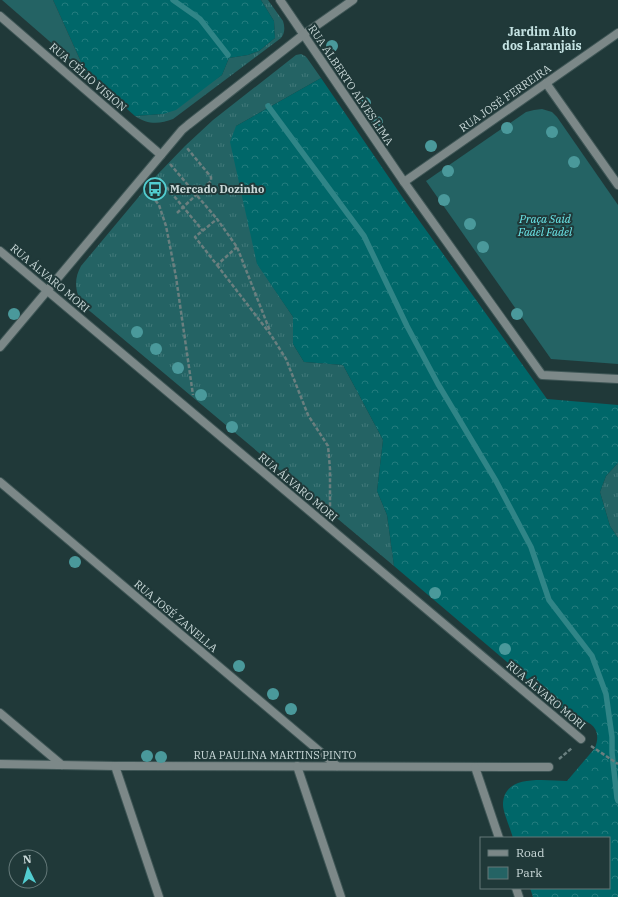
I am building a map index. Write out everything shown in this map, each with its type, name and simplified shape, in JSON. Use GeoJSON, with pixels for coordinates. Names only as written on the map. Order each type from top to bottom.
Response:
{"type":"FeatureCollection","features":[{"type":"Feature","properties":{"kind":"street","name":"RUA ALBERTO ALVES LIMA"},"geometry":{"type":"LineString","coordinates":[[280,0],[404,182]]}},
{"type":"Feature","properties":{"kind":"street"},"geometry":{"type":"LineString","coordinates":[[0,347],[161,155],[188,125],[303,35],[353,0]]}},
{"type":"Feature","properties":{"kind":"street","name":"RUA CÉLIO VISION"},"geometry":{"type":"LineString","coordinates":[[0,16],[161,155]]}},
{"type":"Feature","properties":{"kind":"street","name":"RUA JOSÉ FERREIRA"},"geometry":{"type":"LineString","coordinates":[[404,182],[618,33]]}},
{"type":"Feature","properties":{"kind":"street"},"geometry":{"type":"LineString","coordinates":[[546,83],[618,185]]}},
{"type":"Feature","properties":{"kind":"street"},"geometry":{"type":"LineString","coordinates":[[404,182],[542,375],[618,380]]}},
{"type":"Feature","properties":{"kind":"street","name":"RUA ÁLVARO MORI"},"geometry":{"type":"LineString","coordinates":[[0,251],[581,739]]}},
{"type":"Feature","properties":{"kind":"street","name":"RUA JOSÉ ZANELLA"},"geometry":{"type":"LineString","coordinates":[[0,482],[337,766]]}},
{"type":"Feature","properties":{"kind":"street"},"geometry":{"type":"LineString","coordinates":[[0,713],[62,765]]}},
{"type":"Feature","properties":{"kind":"street","name":"RUA PAULINA MARTINS PINTO"},"geometry":{"type":"LineString","coordinates":[[0,764],[115,766],[549,767]]}},
{"type":"Feature","properties":{"kind":"street"},"geometry":{"type":"LineString","coordinates":[[115,766],[159,897]]}},
{"type":"Feature","properties":{"kind":"street"},"geometry":{"type":"LineString","coordinates":[[297,766],[341,897]]}},
{"type":"Feature","properties":{"kind":"street"},"geometry":{"type":"LineString","coordinates":[[475,767],[499,837]]}},
{"type":"Feature","properties":{"kind":"path"},"geometry":{"type":"LineString","coordinates":[[177,213],[211,180],[211,177],[187,148]]}},
{"type":"Feature","properties":{"kind":"path"},"geometry":{"type":"LineString","coordinates":[[161,155],[217,219],[237,247],[271,335]]}},
{"type":"Feature","properties":{"kind":"path"},"geometry":{"type":"LineString","coordinates":[[159,178],[203,231]]}},
{"type":"Feature","properties":{"kind":"path"},"geometry":{"type":"LineString","coordinates":[[148,191],[159,206],[166,226],[176,277],[194,398],[192,413]]}},
{"type":"Feature","properties":{"kind":"path"},"geometry":{"type":"LineString","coordinates":[[217,219],[196,237],[271,335],[286,360],[308,415],[328,446],[330,469],[329,528]]}},
{"type":"Feature","properties":{"kind":"path"},"geometry":{"type":"LineString","coordinates":[[217,265],[237,247]]}},
{"type":"Feature","properties":{"kind":"path"},"geometry":{"type":"LineString","coordinates":[[549,767],[581,739]]}},
{"type":"Feature","properties":{"kind":"path"},"geometry":{"type":"LineString","coordinates":[[605,754],[618,764]]}},
{"type":"Feature","properties":{"kind":"green space"},"geometry":{"type":"Polygon","coordinates":[[[2,0],[53,0],[86,73],[2,0]]]}},
{"type":"Feature","properties":{"kind":"green space"},"geometry":{"type":"Polygon","coordinates":[[[53,0],[261,0],[274,21],[275,38],[259,51],[248,55],[229,58],[222,75],[176,110],[163,114],[135,116],[86,73],[53,0]]]}},
{"type":"Feature","properties":{"kind":"green space"},"geometry":{"type":"Polygon","coordinates":[[[261,0],[268,0],[283,21],[284,30],[281,38],[173,119],[154,123],[145,121],[135,116],[163,114],[222,75],[229,58],[248,55],[259,51],[275,38],[274,21],[261,0]]]}},
{"type":"Feature","properties":{"kind":"green space"},"geometry":{"type":"Polygon","coordinates":[[[301,54],[307,58],[321,78],[236,126],[257,263],[293,317],[293,344],[304,362],[343,365],[383,440],[377,491],[387,515],[394,566],[85,307],[79,298],[76,287],[78,271],[81,266],[157,175],[185,146],[213,120],[296,55],[301,54]]]}},
{"type":"Feature","properties":{"kind":"green space"},"geometry":{"type":"Polygon","coordinates":[[[321,78],[403,198],[547,399],[618,405],[618,463],[606,476],[600,492],[610,526],[618,538],[618,897],[533,897],[530,889],[610,889],[610,837],[513,837],[503,805],[505,795],[510,788],[518,783],[538,780],[567,781],[595,748],[597,742],[596,731],[594,727],[586,721],[574,719],[394,566],[387,515],[377,491],[383,440],[343,365],[304,362],[293,344],[293,317],[257,264],[230,142],[236,126],[321,78]]]}},
{"type":"Feature","properties":{"kind":"green space","name":"Praça Said Fadel Fadel"},"geometry":{"type":"Polygon","coordinates":[[[542,109],[552,112],[557,117],[618,205],[618,364],[551,359],[426,181],[526,112],[542,109]]]}},
{"type":"Feature","properties":{"kind":"green space"},"geometry":{"type":"Polygon","coordinates":[[[618,463],[618,538],[610,526],[600,492],[606,476],[618,463]]]}},
{"type":"Feature","properties":{"kind":"waterway"},"geometry":{"type":"LineString","coordinates":[[173,0],[200,19],[228,55]]}},
{"type":"Feature","properties":{"kind":"waterway"},"geometry":{"type":"LineString","coordinates":[[268,106],[364,236],[407,326],[438,384],[496,481],[531,547],[549,600],[592,656],[606,694],[618,801]]}},
{"type":"Feature","properties":{"kind":"place","name":"Mercado Dozinho"},"geometry":{"type":"Point","coordinates":[155,189]}},
{"type":"Feature","properties":{"kind":"district","name":"Jardim Alto dos Laranjais"},"geometry":{"type":"Point","coordinates":[542,38]}}]}
